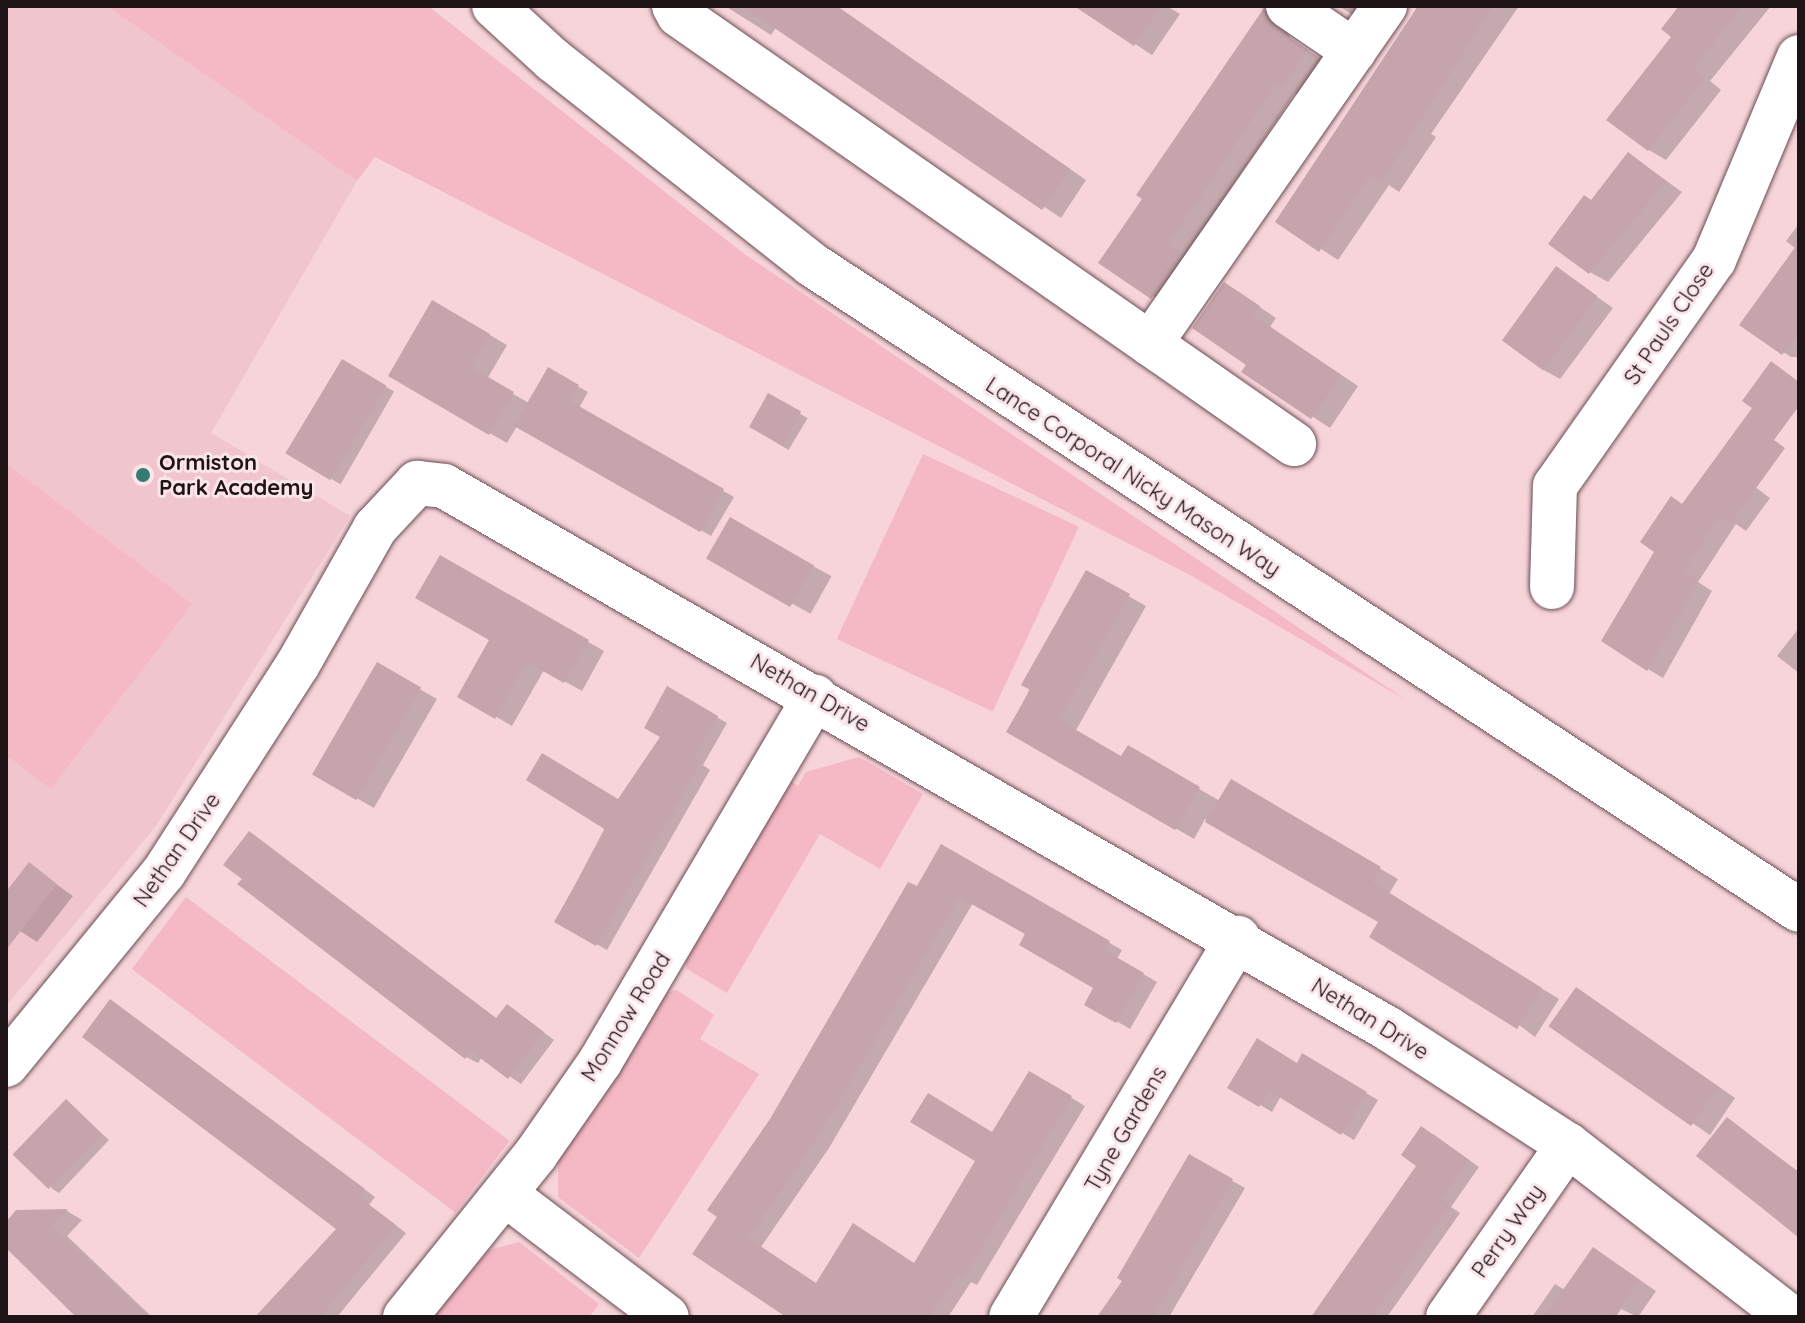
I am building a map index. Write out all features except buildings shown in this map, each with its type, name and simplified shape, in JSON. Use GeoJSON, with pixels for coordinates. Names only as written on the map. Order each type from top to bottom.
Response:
{"type":"FeatureCollection","features":[{"type":"Feature","properties":{"kind":"street","name":"Lance Corporal Nicky Mason Way"},"geometry":{"type":"LineString","coordinates":[[494,6],[553,60],[811,264],[1799,910]]}},
{"type":"Feature","properties":{"kind":"street"},"geometry":{"type":"LineString","coordinates":[[674,6],[679,15],[1294,444]]}},
{"type":"Feature","properties":{"kind":"street"},"geometry":{"type":"LineString","coordinates":[[1288,6],[1354,51]]}},
{"type":"Feature","properties":{"kind":"street"},"geometry":{"type":"LineString","coordinates":[[1150,344],[1385,6]]}},
{"type":"Feature","properties":{"kind":"street","name":"St Pauls Close"},"geometry":{"type":"LineString","coordinates":[[1552,587],[1555,486],[1714,260],[1799,57]]}},
{"type":"Feature","properties":{"kind":"street","name":"Nethan Drive"},"geometry":{"type":"LineString","coordinates":[[6,1065],[164,872],[297,666],[375,528],[417,483],[444,486],[1238,938],[1568,1145],[1790,1317]]}},
{"type":"Feature","properties":{"kind":"street","name":"Monnow Road"},"geometry":{"type":"LineString","coordinates":[[405,1317],[505,1194],[615,1038],[815,697]]}},
{"type":"Feature","properties":{"kind":"street","name":"Tyne Gardens"},"geometry":{"type":"LineString","coordinates":[[1011,1317],[1238,938]]}},
{"type":"Feature","properties":{"kind":"street","name":"Perry Way"},"geometry":{"type":"LineString","coordinates":[[1448,1317],[1568,1145]]}},
{"type":"Feature","properties":{"kind":"street"},"geometry":{"type":"LineString","coordinates":[[505,1194],[667,1317]]}},
{"type":"Feature","properties":{"kind":"shaded area","name":"Ormiston Park Academy"},"geometry":{"type":"Polygon","coordinates":[[[6,6],[107,6],[357,181],[211,433],[350,516],[156,826],[6,1006],[6,6]]]}},
{"type":"Feature","properties":{"kind":"shaded area"},"geometry":{"type":"Polygon","coordinates":[[[107,6],[428,6],[743,253],[1406,700],[1190,575],[375,157],[357,181],[107,6]]]}},
{"type":"Feature","properties":{"kind":"shaded area"},"geometry":{"type":"Polygon","coordinates":[[[923,454],[1079,527],[993,712],[837,639],[923,454]]]}},
{"type":"Feature","properties":{"kind":"shaded area"},"geometry":{"type":"Polygon","coordinates":[[[6,464],[192,604],[51,789],[6,755],[6,464]]]}},
{"type":"Feature","properties":{"kind":"shaded area"},"geometry":{"type":"Polygon","coordinates":[[[859,757],[923,794],[880,869],[820,834],[727,993],[687,969],[684,956],[787,778],[798,786],[806,772],[859,757]]]}},
{"type":"Feature","properties":{"kind":"shaded area"},"geometry":{"type":"Polygon","coordinates":[[[186,897],[509,1141],[455,1213],[132,969],[186,897]]]}},
{"type":"Feature","properties":{"kind":"shaded area"},"geometry":{"type":"Polygon","coordinates":[[[677,990],[714,1015],[700,1039],[759,1074],[639,1258],[558,1197],[558,1156],[662,994],[677,990]]]}},
{"type":"Feature","properties":{"kind":"shaded area"},"geometry":{"type":"Polygon","coordinates":[[[519,1242],[599,1304],[589,1317],[428,1317],[489,1250],[519,1242]]]}},
{"type":"Feature","properties":{"kind":"place","name":"Ormiston Park Academy"},"geometry":{"type":"Point","coordinates":[143,475]}}]}
